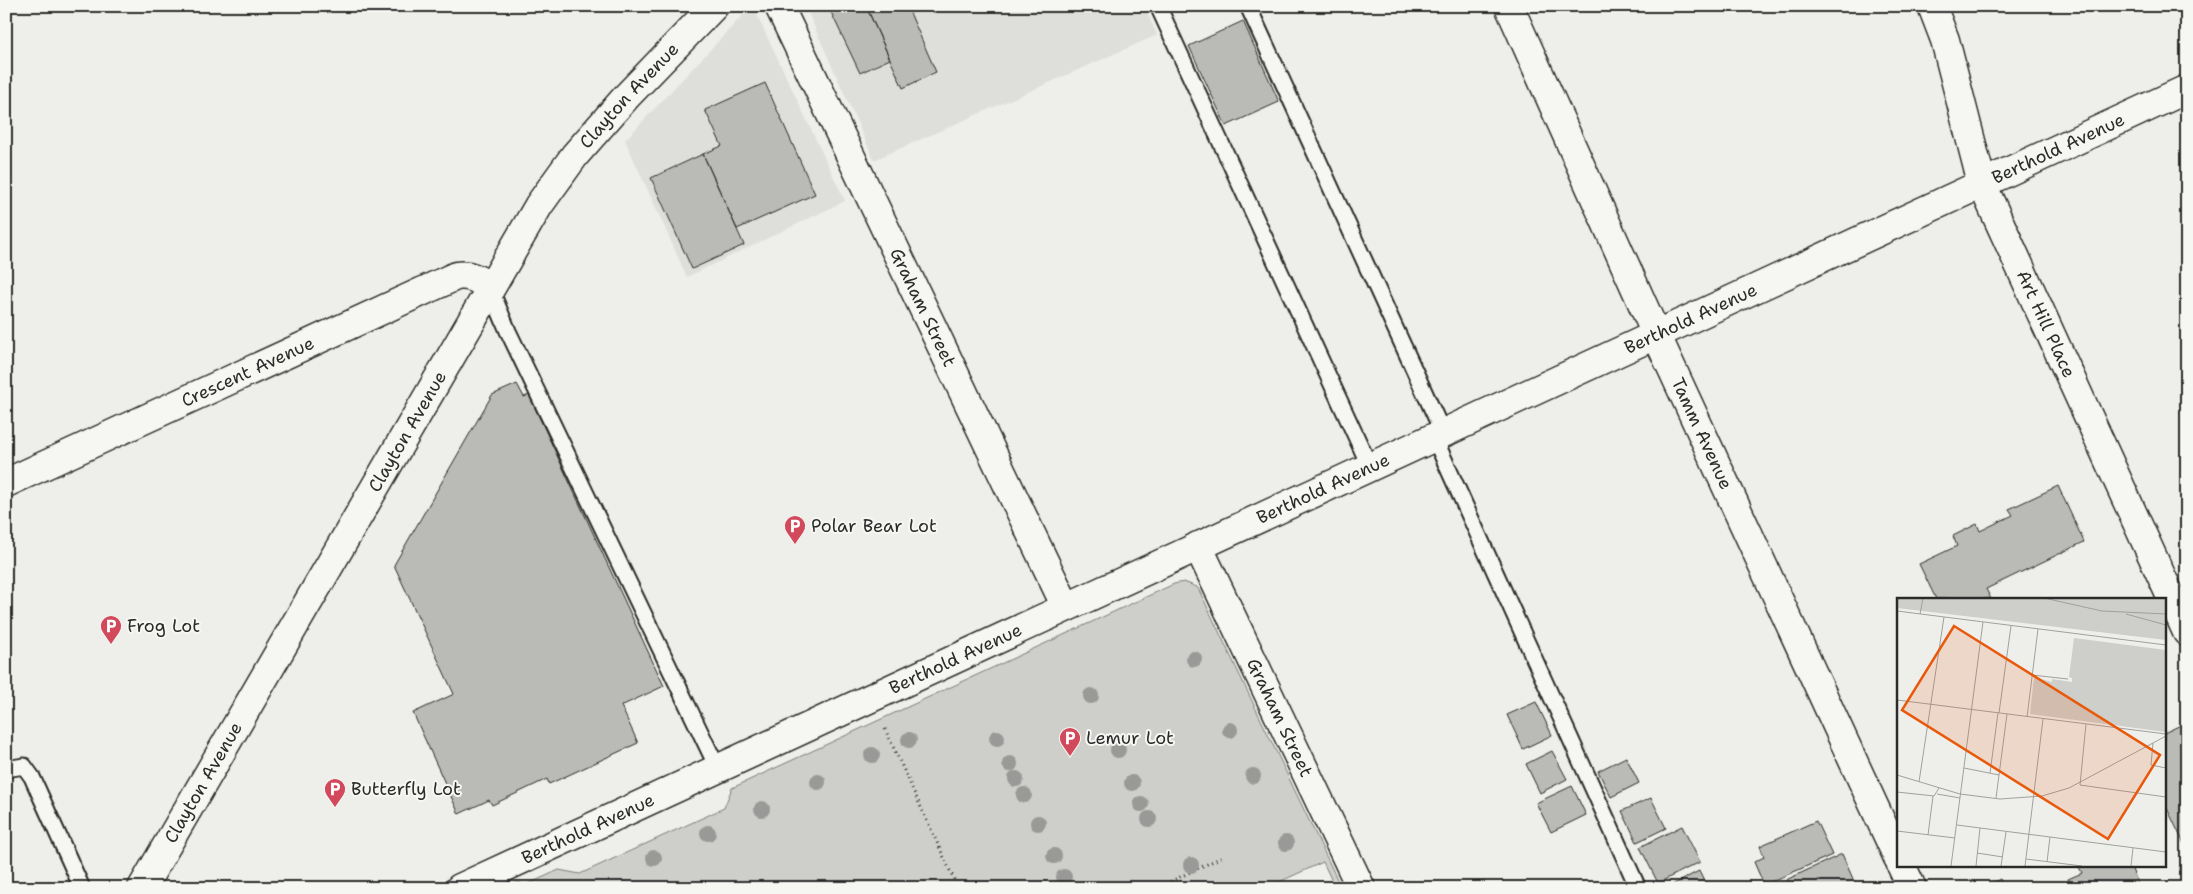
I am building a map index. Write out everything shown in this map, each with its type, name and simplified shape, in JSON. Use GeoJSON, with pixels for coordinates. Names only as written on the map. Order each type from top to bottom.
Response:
{"type":"FeatureCollection","features":[{"type":"Feature","properties":{"kind":"street","name":"Clayton Avenue"},"geometry":{"type":"LineString","coordinates":[[143,887],[539,205],[575,155],[634,89],[714,6]]}},
{"type":"Feature","properties":{"kind":"street","name":"Graham Street"},"geometry":{"type":"LineString","coordinates":[[779,6],[1066,607]]}},
{"type":"Feature","properties":{"kind":"street","name":"Tamm Avenue"},"geometry":{"type":"LineString","coordinates":[[1509,6],[1656,334],[1897,856]]}},
{"type":"Feature","properties":{"kind":"street","name":"Art Hill Place"},"geometry":{"type":"LineString","coordinates":[[1932,6],[1944,40],[1982,184],[2187,632]]}},
{"type":"Feature","properties":{"kind":"street","name":"Berthold Avenue"},"geometry":{"type":"LineString","coordinates":[[460,888],[2187,89]]}},
{"type":"Feature","properties":{"kind":"street","name":"Crescent Avenue"},"geometry":{"type":"LineString","coordinates":[[6,483],[456,276],[465,274],[478,279],[490,288]]}},
{"type":"Feature","properties":{"kind":"street","name":"Graham Street"},"geometry":{"type":"LineString","coordinates":[[1198,546],[1361,888]]}},
{"type":"Feature","properties":{"kind":"street"},"geometry":{"type":"LineString","coordinates":[[1902,866],[1912,888]]}},
{"type":"Feature","properties":{"kind":"lane"},"geometry":{"type":"LineString","coordinates":[[1158,6],[1370,467]]}},
{"type":"Feature","properties":{"kind":"lane"},"geometry":{"type":"LineString","coordinates":[[1248,6],[1638,888]]}},
{"type":"Feature","properties":{"kind":"lane"},"geometry":{"type":"LineString","coordinates":[[490,288],[508,331],[718,769]]}},
{"type":"Feature","properties":{"kind":"lane"},"geometry":{"type":"LineString","coordinates":[[6,769],[24,766],[32,778],[82,888]]}},
{"type":"Feature","properties":{"kind":"path"},"geometry":{"type":"LineString","coordinates":[[884,729],[958,888]]}},
{"type":"Feature","properties":{"kind":"path"},"geometry":{"type":"LineString","coordinates":[[1157,888],[1224,856]]}},
{"type":"Feature","properties":{"kind":"shaded area"},"geometry":{"type":"Polygon","coordinates":[[[805,6],[1144,6],[1157,35],[874,160],[805,6]]]}},
{"type":"Feature","properties":{"kind":"shaded area"},"geometry":{"type":"Polygon","coordinates":[[[756,13],[845,201],[687,277],[625,140],[743,15],[756,13]]]}},
{"type":"Feature","properties":{"kind":"shaded area"},"geometry":{"type":"Polygon","coordinates":[[[1184,582],[1197,587],[1201,594],[1338,881],[1333,883],[1323,862],[1266,888],[506,888],[518,882],[526,885],[559,870],[580,874],[724,808],[732,788],[1174,584],[1184,582]]]}},
{"type":"Feature","properties":{"kind":"building"},"geometry":{"type":"Polygon","coordinates":[[[828,6],[866,6],[890,59],[860,73],[828,6]]]}},
{"type":"Feature","properties":{"kind":"building"},"geometry":{"type":"Polygon","coordinates":[[[866,6],[907,6],[936,72],[903,88],[866,6]]]}},
{"type":"Feature","properties":{"kind":"building"},"geometry":{"type":"Polygon","coordinates":[[[1243,21],[1279,102],[1226,126],[1189,46],[1243,21]]]}},
{"type":"Feature","properties":{"kind":"building"},"geometry":{"type":"Polygon","coordinates":[[[765,83],[815,194],[737,229],[703,154],[722,146],[705,110],[765,83]]]}},
{"type":"Feature","properties":{"kind":"building"},"geometry":{"type":"Polygon","coordinates":[[[703,154],[744,245],[692,269],[651,178],[703,154]]]}},
{"type":"Feature","properties":{"kind":"building"},"geometry":{"type":"Polygon","coordinates":[[[517,384],[524,397],[529,395],[664,686],[621,706],[638,743],[549,784],[547,779],[492,805],[489,800],[459,814],[413,713],[454,694],[394,565],[492,395],[517,384]]]}},
{"type":"Feature","properties":{"kind":"building"},"geometry":{"type":"Polygon","coordinates":[[[2058,486],[2084,542],[1986,589],[1990,598],[1936,598],[1919,564],[1957,546],[1953,536],[1977,524],[1980,531],[2013,515],[2009,509],[2058,486]]]}},
{"type":"Feature","properties":{"kind":"building"},"geometry":{"type":"Polygon","coordinates":[[[1536,702],[1552,735],[1523,749],[1507,715],[1536,702]]]}},
{"type":"Feature","properties":{"kind":"building"},"geometry":{"type":"Polygon","coordinates":[[[2183,724],[2187,727],[2187,850],[2166,806],[2166,732],[2183,724]]]}},
{"type":"Feature","properties":{"kind":"building"},"geometry":{"type":"Polygon","coordinates":[[[1552,751],[1567,779],[1540,793],[1526,764],[1552,751]]]}},
{"type":"Feature","properties":{"kind":"building"},"geometry":{"type":"Polygon","coordinates":[[[1626,757],[1639,783],[1611,797],[1598,771],[1626,757]]]}},
{"type":"Feature","properties":{"kind":"building"},"geometry":{"type":"Polygon","coordinates":[[[1572,786],[1586,815],[1551,832],[1536,803],[1572,786]]]}},
{"type":"Feature","properties":{"kind":"building"},"geometry":{"type":"Polygon","coordinates":[[[1651,798],[1666,828],[1637,842],[1622,811],[1651,798]]]}},
{"type":"Feature","properties":{"kind":"building"},"geometry":{"type":"Polygon","coordinates":[[[1816,821],[1832,855],[1764,885],[1754,862],[1764,857],[1760,846],[1816,821]]]}},
{"type":"Feature","properties":{"kind":"building"},"geometry":{"type":"Polygon","coordinates":[[[1682,826],[1700,862],[1658,883],[1640,847],[1682,826]]]}},
{"type":"Feature","properties":{"kind":"building"},"geometry":{"type":"Polygon","coordinates":[[[1842,854],[1857,888],[1790,888],[1786,880],[1842,854]]]}},
{"type":"Feature","properties":{"kind":"building"},"geometry":{"type":"Polygon","coordinates":[[[2078,866],[2130,866],[2140,888],[2072,888],[2068,879],[2082,873],[2078,866]]]}},
{"type":"Feature","properties":{"kind":"building"},"geometry":{"type":"Polygon","coordinates":[[[1699,871],[1707,888],[1666,888],[1699,871]]]}},
{"type":"Feature","properties":{"kind":"building"},"geometry":{"type":"Polygon","coordinates":[[[2000,879],[2004,888],[1983,888],[2000,879]]]}},
{"type":"Feature","properties":{"kind":"place","name":"Polar Bear Lot"},"geometry":{"type":"Point","coordinates":[795,545]}},
{"type":"Feature","properties":{"kind":"place","name":"Frog Lot"},"geometry":{"type":"Point","coordinates":[111,645]}},
{"type":"Feature","properties":{"kind":"place","name":"Lemur Lot"},"geometry":{"type":"Point","coordinates":[1070,757]}},
{"type":"Feature","properties":{"kind":"place","name":"Butterfly Lot"},"geometry":{"type":"Point","coordinates":[335,808]}}]}
